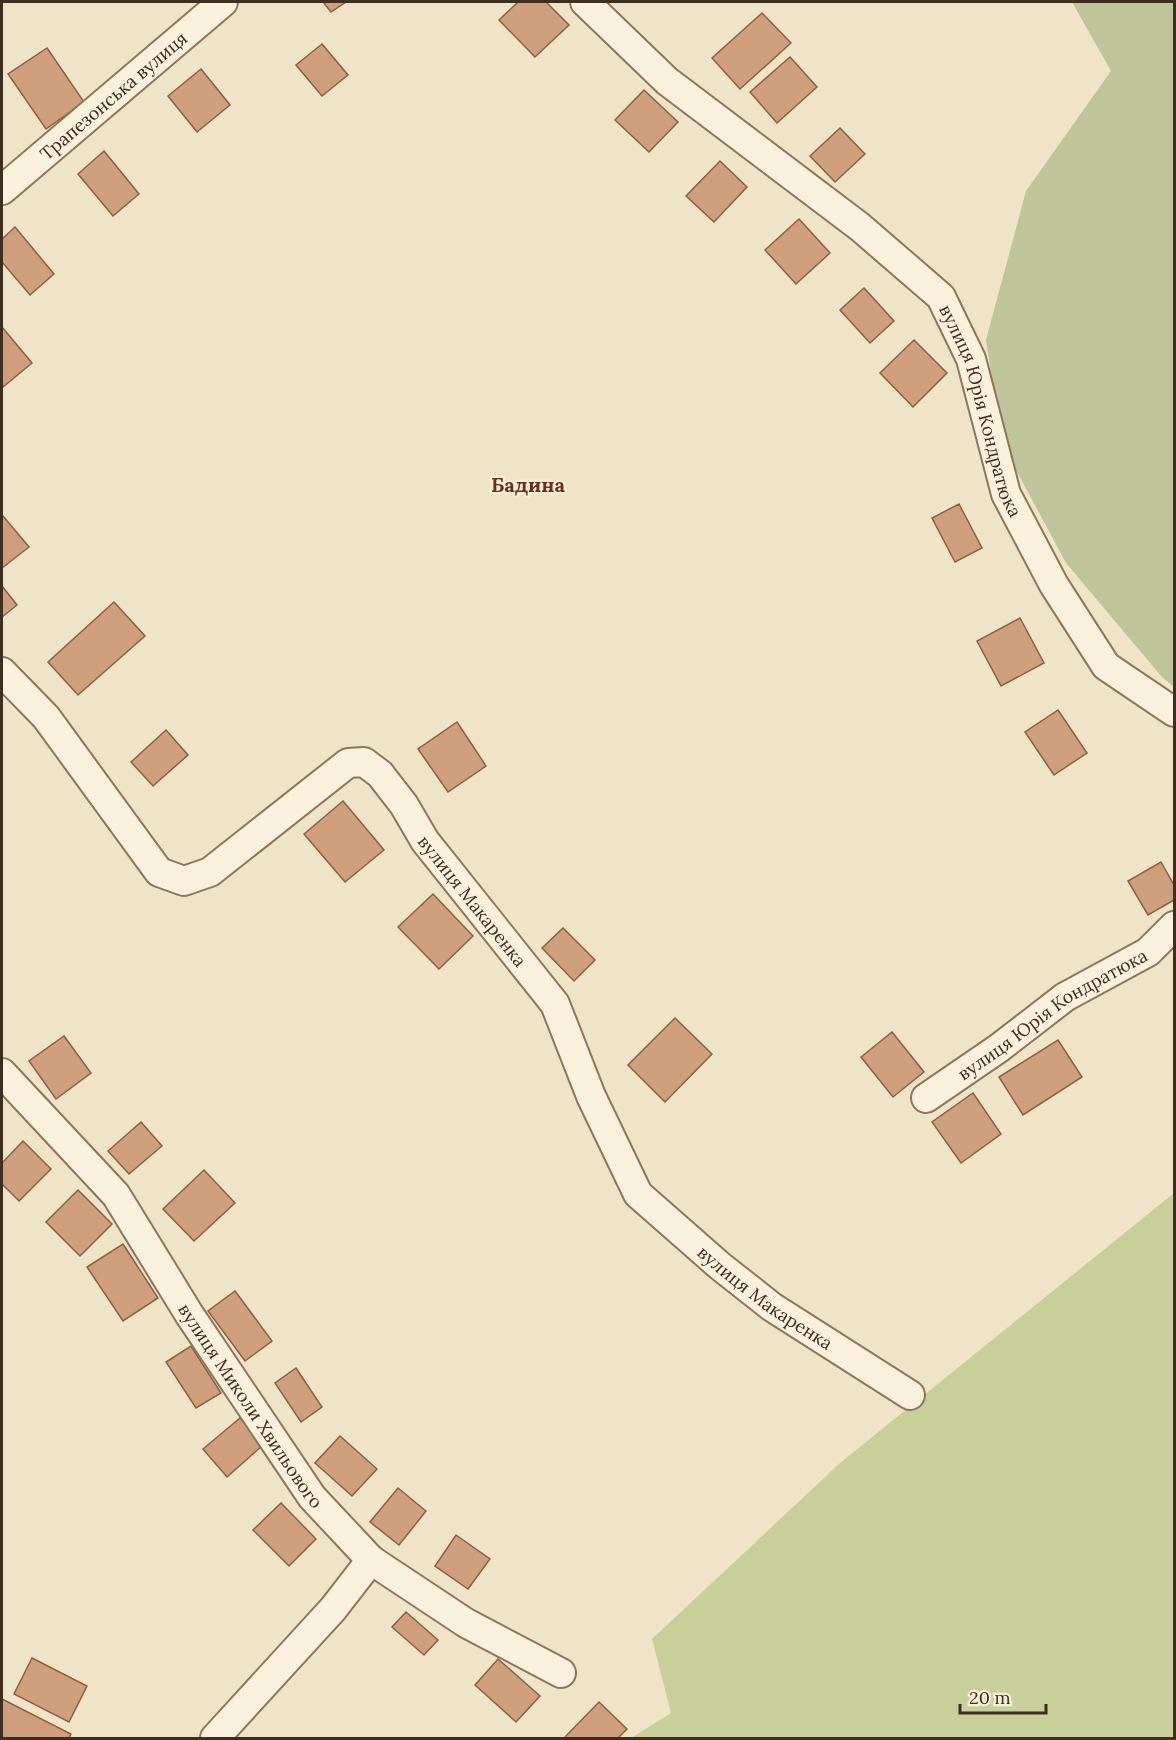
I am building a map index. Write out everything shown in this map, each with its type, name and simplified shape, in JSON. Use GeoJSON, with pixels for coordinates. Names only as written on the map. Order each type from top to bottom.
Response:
{"type":"FeatureCollection","features":[{"type":"Feature","properties":{"kind":"street","name":"Трапезонська вулиця"},"geometry":{"type":"LineString","coordinates":[[2,190],[223,2]]}},
{"type":"Feature","properties":{"kind":"street","name":"вулиця Юрія Кондратюка"},"geometry":{"type":"LineString","coordinates":[[585,2],[667,81],[860,227],[941,297],[971,359],[1006,494],[1054,585],[1106,666],[1174,712]]}},
{"type":"Feature","properties":{"kind":"street","name":"вулиця Макаренка"},"geometry":{"type":"LineString","coordinates":[[2,672],[46,717],[159,872],[184,881],[210,872],[348,763],[364,762],[380,774],[404,805],[446,868],[555,1004],[591,1096],[638,1194],[720,1266],[772,1307],[910,1395]]}},
{"type":"Feature","properties":{"kind":"street","name":"вулиця Юрія Кондратюка"},"geometry":{"type":"LineString","coordinates":[[926,1098],[999,1048],[1065,997],[1148,952],[1174,926]]}},
{"type":"Feature","properties":{"kind":"street","name":"вулиця Миколи Хвильового"},"geometry":{"type":"LineString","coordinates":[[2,1073],[116,1195],[189,1314],[312,1497],[371,1560],[466,1623],[561,1673]]}},
{"type":"Feature","properties":{"kind":"street"},"geometry":{"type":"LineString","coordinates":[[215,1738],[333,1609],[371,1560]]}},
{"type":"Feature","properties":{"kind":"green space"},"geometry":{"type":"Polygon","coordinates":[[[1072,2],[1174,2],[1174,687],[1162,677],[1066,563],[1001,442],[986,340],[1026,191],[1111,71],[1072,2]]]}},
{"type":"Feature","properties":{"kind":"green space"},"geometry":{"type":"Polygon","coordinates":[[[1174,1193],[1174,1738],[631,1738],[671,1713],[652,1639],[840,1463],[1174,1193]]]}},
{"type":"Feature","properties":{"kind":"building"},"geometry":{"type":"Polygon","coordinates":[[[323,2],[346,2],[331,12],[323,2]]]}},
{"type":"Feature","properties":{"kind":"building"},"geometry":{"type":"Polygon","coordinates":[[[518,2],[546,2],[569,25],[535,57],[499,20],[518,2]]]}},
{"type":"Feature","properties":{"kind":"building"},"geometry":{"type":"Polygon","coordinates":[[[762,13],[791,43],[740,89],[712,58],[762,13]]]}},
{"type":"Feature","properties":{"kind":"building"},"geometry":{"type":"Polygon","coordinates":[[[322,44],[348,75],[322,96],[296,65],[322,44]]]}},
{"type":"Feature","properties":{"kind":"building"},"geometry":{"type":"Polygon","coordinates":[[[47,48],[84,102],[46,129],[8,74],[47,48]]]}},
{"type":"Feature","properties":{"kind":"building"},"geometry":{"type":"Polygon","coordinates":[[[790,57],[817,87],[777,123],[750,92],[790,57]]]}},
{"type":"Feature","properties":{"kind":"building"},"geometry":{"type":"Polygon","coordinates":[[[201,69],[230,105],[197,132],[168,96],[201,69]]]}},
{"type":"Feature","properties":{"kind":"building"},"geometry":{"type":"Polygon","coordinates":[[[644,90],[678,122],[649,152],[615,120],[644,90]]]}},
{"type":"Feature","properties":{"kind":"building"},"geometry":{"type":"Polygon","coordinates":[[[840,128],[865,154],[835,182],[810,156],[840,128]]]}},
{"type":"Feature","properties":{"kind":"building"},"geometry":{"type":"Polygon","coordinates":[[[104,151],[139,194],[113,216],[78,174],[104,151]]]}},
{"type":"Feature","properties":{"kind":"building"},"geometry":{"type":"Polygon","coordinates":[[[720,161],[747,187],[714,222],[686,196],[720,161]]]}},
{"type":"Feature","properties":{"kind":"building"},"geometry":{"type":"Polygon","coordinates":[[[799,219],[830,253],[796,284],[765,250],[799,219]]]}},
{"type":"Feature","properties":{"kind":"building"},"geometry":{"type":"Polygon","coordinates":[[[15,227],[54,274],[30,295],[2,262],[2,239],[15,227]]]}},
{"type":"Feature","properties":{"kind":"building"},"geometry":{"type":"Polygon","coordinates":[[[864,288],[894,321],[870,343],[840,310],[864,288]]]}},
{"type":"Feature","properties":{"kind":"building"},"geometry":{"type":"Polygon","coordinates":[[[2,327],[32,363],[3,387],[2,386],[2,327]]]}},
{"type":"Feature","properties":{"kind":"building"},"geometry":{"type":"Polygon","coordinates":[[[914,340],[947,373],[913,407],[880,373],[914,340]]]}},
{"type":"Feature","properties":{"kind":"building"},"geometry":{"type":"Polygon","coordinates":[[[959,504],[982,548],[955,562],[932,518],[959,504]]]}},
{"type":"Feature","properties":{"kind":"building"},"geometry":{"type":"Polygon","coordinates":[[[2,517],[29,547],[2,568],[2,517]]]}},
{"type":"Feature","properties":{"kind":"building"},"geometry":{"type":"Polygon","coordinates":[[[2,586],[17,605],[2,617],[2,586]]]}},
{"type":"Feature","properties":{"kind":"building"},"geometry":{"type":"Polygon","coordinates":[[[114,602],[145,636],[78,695],[48,662],[114,602]]]}},
{"type":"Feature","properties":{"kind":"building"},"geometry":{"type":"Polygon","coordinates":[[[1020,618],[1044,663],[1001,686],[977,641],[1020,618]]]}},
{"type":"Feature","properties":{"kind":"building"},"geometry":{"type":"Polygon","coordinates":[[[1058,710],[1087,753],[1054,775],[1025,732],[1058,710]]]}},
{"type":"Feature","properties":{"kind":"building"},"geometry":{"type":"Polygon","coordinates":[[[457,722],[486,766],[448,792],[418,749],[457,722]]]}},
{"type":"Feature","properties":{"kind":"building"},"geometry":{"type":"Polygon","coordinates":[[[166,730],[188,755],[153,786],[131,762],[166,730]]]}},
{"type":"Feature","properties":{"kind":"building"},"geometry":{"type":"Polygon","coordinates":[[[343,801],[384,850],[345,882],[304,834],[343,801]]]}},
{"type":"Feature","properties":{"kind":"building"},"geometry":{"type":"Polygon","coordinates":[[[1161,862],[1174,885],[1174,900],[1148,915],[1128,881],[1161,862]]]}},
{"type":"Feature","properties":{"kind":"building"},"geometry":{"type":"Polygon","coordinates":[[[433,894],[473,936],[439,969],[398,927],[433,894]]]}},
{"type":"Feature","properties":{"kind":"building"},"geometry":{"type":"Polygon","coordinates":[[[563,928],[595,960],[574,981],[542,948],[563,928]]]}},
{"type":"Feature","properties":{"kind":"building"},"geometry":{"type":"Polygon","coordinates":[[[675,1018],[712,1054],[665,1102],[628,1065],[675,1018]]]}},
{"type":"Feature","properties":{"kind":"building"},"geometry":{"type":"Polygon","coordinates":[[[892,1032],[924,1072],[893,1097],[861,1057],[892,1032]]]}},
{"type":"Feature","properties":{"kind":"building"},"geometry":{"type":"Polygon","coordinates":[[[64,1036],[91,1073],[56,1099],[29,1061],[64,1036]]]}},
{"type":"Feature","properties":{"kind":"building"},"geometry":{"type":"Polygon","coordinates":[[[1058,1040],[1082,1077],[1023,1115],[999,1077],[1058,1040]]]}},
{"type":"Feature","properties":{"kind":"building"},"geometry":{"type":"Polygon","coordinates":[[[973,1093],[1001,1134],[961,1163],[932,1122],[973,1093]]]}},
{"type":"Feature","properties":{"kind":"building"},"geometry":{"type":"Polygon","coordinates":[[[141,1122],[162,1146],[129,1174],[108,1151],[141,1122]]]}},
{"type":"Feature","properties":{"kind":"building"},"geometry":{"type":"Polygon","coordinates":[[[23,1141],[51,1169],[19,1201],[2,1184],[2,1163],[23,1141]]]}},
{"type":"Feature","properties":{"kind":"building"},"geometry":{"type":"Polygon","coordinates":[[[204,1170],[235,1203],[194,1241],[163,1209],[204,1170]]]}},
{"type":"Feature","properties":{"kind":"building"},"geometry":{"type":"Polygon","coordinates":[[[78,1190],[112,1224],[80,1256],[46,1222],[78,1190]]]}},
{"type":"Feature","properties":{"kind":"building"},"geometry":{"type":"Polygon","coordinates":[[[123,1244],[158,1298],[123,1321],[87,1267],[123,1244]]]}},
{"type":"Feature","properties":{"kind":"building"},"geometry":{"type":"Polygon","coordinates":[[[235,1291],[272,1341],[245,1361],[208,1311],[235,1291]]]}},
{"type":"Feature","properties":{"kind":"building"},"geometry":{"type":"Polygon","coordinates":[[[191,1346],[221,1393],[196,1408],[166,1362],[191,1346]]]}},
{"type":"Feature","properties":{"kind":"building"},"geometry":{"type":"Polygon","coordinates":[[[296,1368],[322,1407],[301,1422],[275,1383],[296,1368]]]}},
{"type":"Feature","properties":{"kind":"building"},"geometry":{"type":"Polygon","coordinates":[[[240,1418],[263,1445],[227,1477],[203,1449],[240,1418]]]}},
{"type":"Feature","properties":{"kind":"building"},"geometry":{"type":"Polygon","coordinates":[[[340,1436],[377,1469],[352,1496],[315,1463],[340,1436]]]}},
{"type":"Feature","properties":{"kind":"building"},"geometry":{"type":"Polygon","coordinates":[[[398,1488],[426,1511],[399,1545],[370,1522],[398,1488]]]}},
{"type":"Feature","properties":{"kind":"building"},"geometry":{"type":"Polygon","coordinates":[[[281,1503],[316,1539],[289,1566],[253,1530],[281,1503]]]}},
{"type":"Feature","properties":{"kind":"building"},"geometry":{"type":"Polygon","coordinates":[[[456,1535],[490,1559],[468,1589],[435,1566],[456,1535]]]}},
{"type":"Feature","properties":{"kind":"building"},"geometry":{"type":"Polygon","coordinates":[[[406,1612],[438,1640],[424,1655],[392,1627],[406,1612]]]}},
{"type":"Feature","properties":{"kind":"building"},"geometry":{"type":"Polygon","coordinates":[[[32,1658],[87,1686],[69,1722],[14,1694],[32,1658]]]}},
{"type":"Feature","properties":{"kind":"building"},"geometry":{"type":"Polygon","coordinates":[[[498,1659],[540,1696],[516,1722],[475,1685],[498,1659]]]}},
{"type":"Feature","properties":{"kind":"building"},"geometry":{"type":"Polygon","coordinates":[[[2,1699],[71,1734],[69,1738],[2,1738],[2,1699]]]}},
{"type":"Feature","properties":{"kind":"building"},"geometry":{"type":"Polygon","coordinates":[[[599,1702],[627,1729],[618,1738],[565,1737],[599,1702]]]}},
{"type":"Feature","properties":{"kind":"district","name":"Бадина"},"geometry":{"type":"Point","coordinates":[528,484]}}]}
